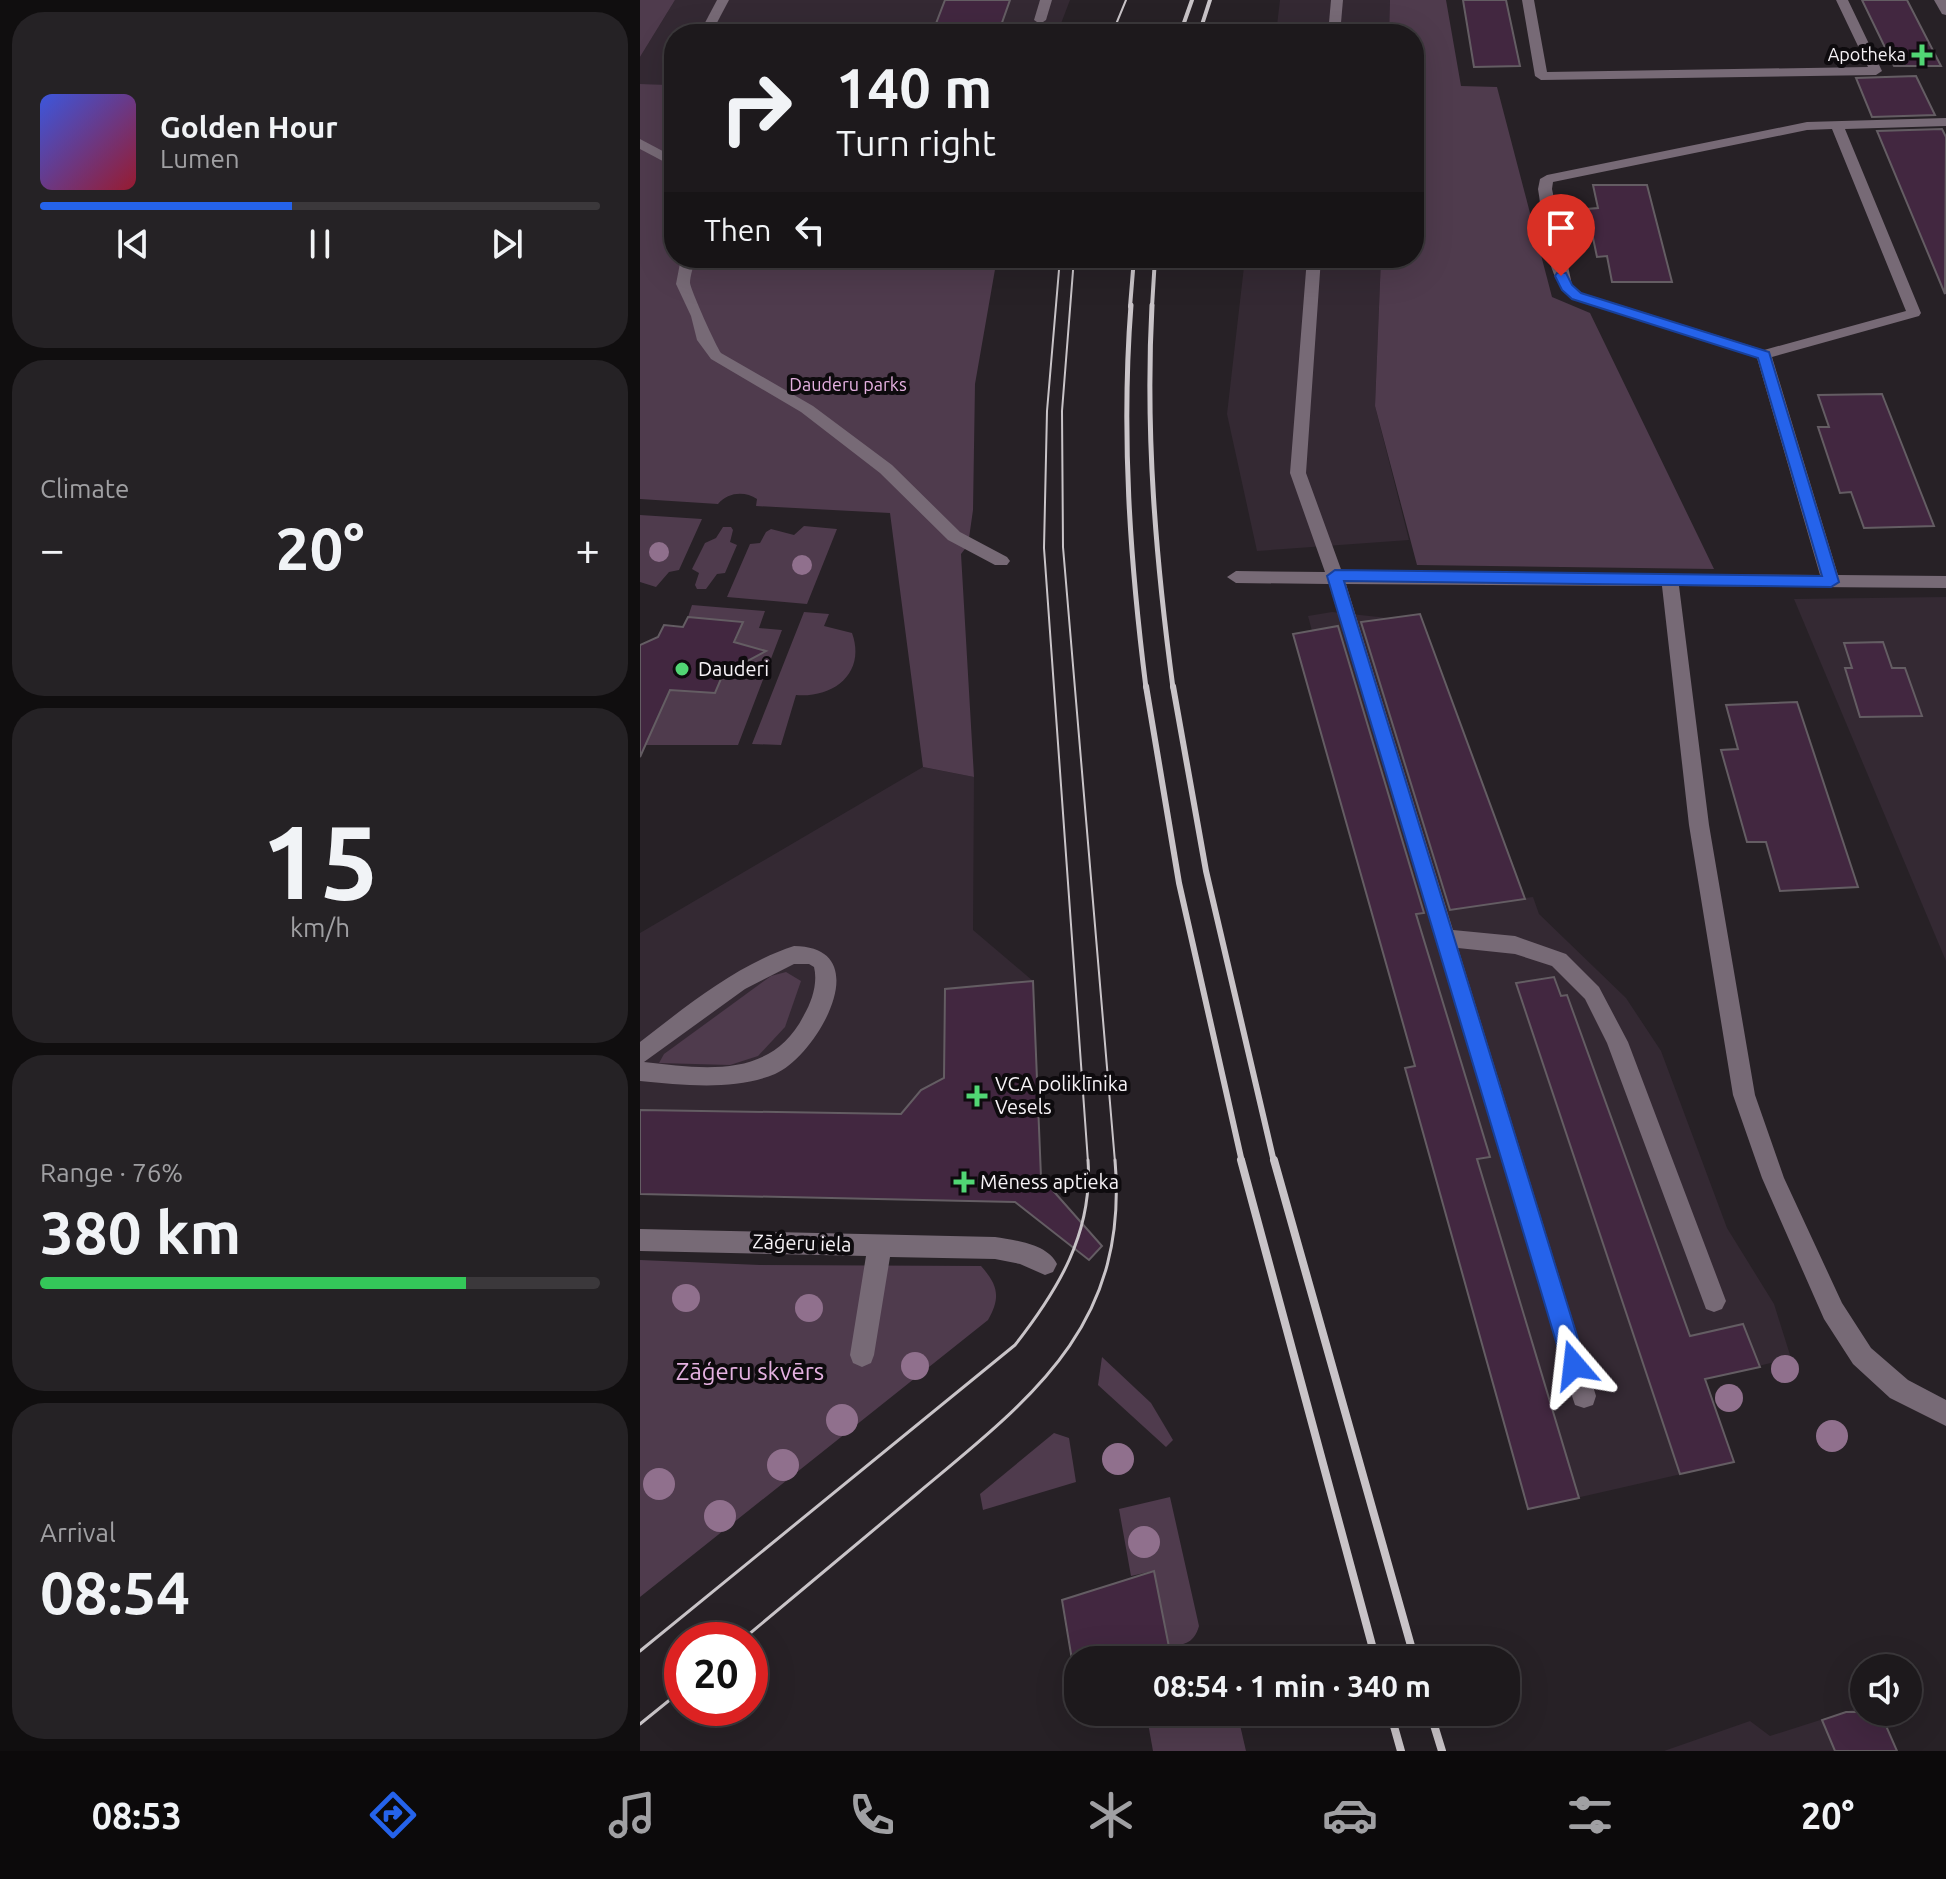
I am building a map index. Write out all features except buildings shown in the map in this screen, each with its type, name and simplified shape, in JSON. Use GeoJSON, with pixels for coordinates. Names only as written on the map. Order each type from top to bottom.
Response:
{"type":"FeatureCollection","features":[{"type":"Feature","properties":{"kind":"street"},"geometry":{"type":"LineString","coordinates":[[710,24],[723,0]]}},
{"type":"Feature","properties":{"kind":"street"},"geometry":{"type":"LineString","coordinates":[[1040,20],[1046,0]]}},
{"type":"Feature","properties":{"kind":"street"},"geometry":{"type":"LineString","coordinates":[[1335,24],[1337,0]]}},
{"type":"Feature","properties":{"kind":"street"},"geometry":{"type":"LineString","coordinates":[[1528,0],[1541,76],[1876,71],[1842,0]]}},
{"type":"Feature","properties":{"kind":"street"},"geometry":{"type":"LineString","coordinates":[[1940,0],[1946,11]]}},
{"type":"Feature","properties":{"kind":"street"},"geometry":{"type":"LineString","coordinates":[[1836,123],[1914,313],[1764,355],[1642,319],[1577,296],[1566,287],[1561,276],[1545,189],[1547,179],[1701,146],[1836,123],[1946,122]]}},
{"type":"Feature","properties":{"kind":"street"},"geometry":{"type":"LineString","coordinates":[[640,143],[664,157]]}},
{"type":"Feature","properties":{"kind":"street"},"geometry":{"type":"LineString","coordinates":[[686,268],[683,284],[698,316],[704,340],[716,356],[807,409],[886,469],[954,536],[1001,561]]}},
{"type":"Feature","properties":{"kind":"street"},"geometry":{"type":"LineString","coordinates":[[1313,268],[1298,473],[1335,576],[1584,1396]]}},
{"type":"Feature","properties":{"kind":"street"},"geometry":{"type":"LineString","coordinates":[[1764,355],[1831,582]]}},
{"type":"Feature","properties":{"kind":"street"},"geometry":{"type":"LineString","coordinates":[[1236,577],[1946,582]]}},
{"type":"Feature","properties":{"kind":"street"},"geometry":{"type":"LineString","coordinates":[[1670,582],[1699,825],[1744,1095],[1773,1178],[1833,1311],[1862,1356],[1899,1389],[1946,1413]]}},
{"type":"Feature","properties":{"kind":"street"},"geometry":{"type":"LineString","coordinates":[[1443,938],[1515,945],[1559,960],[1592,993],[1617,1042],[1714,1301]]}},
{"type":"Feature","properties":{"kind":"street"},"geometry":{"type":"LineString","coordinates":[[640,1054],[777,960],[807,955],[822,961],[827,968],[829,977],[814,1014],[795,1047],[781,1060],[763,1069],[740,1074],[640,1071]]}},
{"type":"Feature","properties":{"kind":"street","name":"Zāģeru iela"},"geometry":{"type":"LineString","coordinates":[[640,1240],[995,1248],[1023,1253],[1045,1264]]}},
{"type":"Feature","properties":{"kind":"street"},"geometry":{"type":"LineString","coordinates":[[862,1355],[880,1245]]}},
{"type":"Feature","properties":{"kind":"shaded area"},"geometry":{"type":"Polygon","coordinates":[[[675,0],[1070,0],[1061,24],[664,24],[664,85],[640,84],[640,57],[675,0]]]}},
{"type":"Feature","properties":{"kind":"shaded area"},"geometry":{"type":"Polygon","coordinates":[[[1280,0],[1390,0],[1389,24],[1277,24],[1280,0]]]}},
{"type":"Feature","properties":{"kind":"shaded area"},"geometry":{"type":"Polygon","coordinates":[[[1244,268],[1381,268],[1375,406],[1409,540],[1257,551],[1227,414],[1244,268]]]}},
{"type":"Feature","properties":{"kind":"shaded area"},"geometry":{"type":"Polygon","coordinates":[[[1946,597],[1946,961],[1794,599],[1946,597]]]}},
{"type":"Feature","properties":{"kind":"shaded area"},"geometry":{"type":"Polygon","coordinates":[[[1332,612],[1388,618],[1420,614],[1525,898],[1533,897],[1539,914],[1626,998],[1661,1051],[1727,1228],[1774,1304],[1791,1358],[1705,1379],[1734,1462],[1528,1509],[1405,1068],[1415,1066],[1293,634],[1312,631],[1308,616],[1332,612]]]}},
{"type":"Feature","properties":{"kind":"shaded area"},"geometry":{"type":"Polygon","coordinates":[[[923,767],[974,777],[973,930],[1033,981],[945,989],[944,1081],[907,1114],[640,1110],[640,933],[923,767]]]}},
{"type":"Feature","properties":{"kind":"shaded area"},"geometry":{"type":"Polygon","coordinates":[[[1850,1710],[1850,1726],[1886,1726],[1897,1751],[1664,1751],[1750,1721],[1770,1736],[1850,1710]]]}},
{"type":"Feature","properties":{"kind":"green space"},"geometry":{"type":"Polygon","coordinates":[[[640,0],[675,0],[640,57],[640,0]]]}},
{"type":"Feature","properties":{"kind":"green space"},"geometry":{"type":"Polygon","coordinates":[[[1390,0],[1446,0],[1461,86],[1497,87],[1552,297],[1590,313],[1714,569],[1417,565],[1375,406],[1381,268],[1424,268],[1424,24],[1389,24],[1390,0]]]}},
{"type":"Feature","properties":{"kind":"green space","name":"Dauderu parks"},"geometry":{"type":"Polygon","coordinates":[[[640,84],[664,85],[664,268],[995,268],[975,384],[973,510],[968,545],[961,554],[974,777],[923,767],[890,513],[756,506],[757,499],[742,494],[727,497],[718,504],[640,499],[640,84]]]}},
{"type":"Feature","properties":{"kind":"green space"},"geometry":{"type":"Polygon","coordinates":[[[640,515],[702,519],[679,570],[669,572],[656,587],[640,582],[640,515]]]}},
{"type":"Feature","properties":{"kind":"green space"},"geometry":{"type":"Polygon","coordinates":[[[804,526],[837,529],[807,604],[727,597],[750,544],[760,543],[771,529],[794,535],[804,526]]]}},
{"type":"Feature","properties":{"kind":"green space"},"geometry":{"type":"Polygon","coordinates":[[[723,527],[731,527],[730,542],[737,545],[725,573],[717,574],[706,589],[697,589],[695,585],[699,573],[692,569],[705,543],[716,538],[723,527]]]}},
{"type":"Feature","properties":{"kind":"green space"},"geometry":{"type":"Polygon","coordinates":[[[692,605],[765,611],[759,628],[782,630],[738,745],[640,745],[642,721],[656,722],[670,690],[715,692],[743,622],[688,617],[692,605]]]}},
{"type":"Feature","properties":{"kind":"green space"},"geometry":{"type":"Polygon","coordinates":[[[804,612],[829,614],[824,626],[852,633],[855,660],[851,671],[835,687],[810,695],[796,695],[781,745],[752,744],[804,612]]]}},
{"type":"Feature","properties":{"kind":"green space"},"geometry":{"type":"Polygon","coordinates":[[[786,972],[801,981],[785,1027],[758,1056],[730,1065],[659,1063],[664,1054],[771,976],[786,972]]]}},
{"type":"Feature","properties":{"kind":"green space","name":"Zāģeru skvērs"},"geometry":{"type":"Polygon","coordinates":[[[640,1260],[760,1265],[981,1266],[994,1285],[996,1298],[988,1320],[640,1597],[640,1260]]]}},
{"type":"Feature","properties":{"kind":"green space"},"geometry":{"type":"Polygon","coordinates":[[[1102,1357],[1151,1403],[1173,1440],[1166,1447],[1098,1385],[1102,1357]]]}},
{"type":"Feature","properties":{"kind":"green space"},"geometry":{"type":"Polygon","coordinates":[[[1054,1433],[1069,1438],[1076,1482],[983,1510],[980,1494],[1054,1433]]]}},
{"type":"Feature","properties":{"kind":"green space"},"geometry":{"type":"Polygon","coordinates":[[[1170,1497],[1199,1626],[1188,1642],[1169,1646],[1153,1571],[1131,1576],[1119,1509],[1170,1497]]]}},
{"type":"Feature","properties":{"kind":"green space"},"geometry":{"type":"Polygon","coordinates":[[[1149,1726],[1240,1726],[1246,1751],[1153,1751],[1149,1726]]]}},
{"type":"Feature","properties":{"kind":"tram line"},"geometry":{"type":"LineString","coordinates":[[1116,24],[1126,0]]}},
{"type":"Feature","properties":{"kind":"tram line"},"geometry":{"type":"LineString","coordinates":[[1059,268],[1047,411],[1044,548],[1088,1162]]}},
{"type":"Feature","properties":{"kind":"tram line"},"geometry":{"type":"LineString","coordinates":[[1073,268],[1062,411],[1063,547],[1115,1162]]}},
{"type":"Feature","properties":{"kind":"tram line"},"geometry":{"type":"LineString","coordinates":[[640,1651],[1015,1345],[1045,1303],[1070,1259],[1085,1212],[1088,1162]]}},
{"type":"Feature","properties":{"kind":"tram line"},"geometry":{"type":"LineString","coordinates":[[764,1622],[1000,1423],[1035,1389],[1065,1352],[1089,1313],[1106,1268],[1115,1218],[1115,1162]]}},
{"type":"Feature","properties":{"kind":"tram line"},"geometry":{"type":"LineString","coordinates":[[640,1724],[664,1705]]}},
{"type":"Feature","properties":{"kind":"railway"},"geometry":{"type":"LineString","coordinates":[[1184,24],[1192,0]]}},
{"type":"Feature","properties":{"kind":"railway"},"geometry":{"type":"LineString","coordinates":[[1202,24],[1210,0]]}},
{"type":"Feature","properties":{"kind":"railway"},"geometry":{"type":"LineString","coordinates":[[1130,307],[1133,268]]}},
{"type":"Feature","properties":{"kind":"railway"},"geometry":{"type":"LineString","coordinates":[[1152,307],[1154,268]]}},
{"type":"Feature","properties":{"kind":"railway"},"geometry":{"type":"LineString","coordinates":[[1131,305],[1127,449],[1136,593],[1146,688]]}},
{"type":"Feature","properties":{"kind":"railway"},"geometry":{"type":"LineString","coordinates":[[1152,305],[1151,449],[1173,688]]}},
{"type":"Feature","properties":{"kind":"railway"},"geometry":{"type":"LineString","coordinates":[[1146,686],[1179,883],[1242,1162]]}},
{"type":"Feature","properties":{"kind":"railway"},"geometry":{"type":"LineString","coordinates":[[1173,686],[1206,871],[1274,1162]]}},
{"type":"Feature","properties":{"kind":"railway"},"geometry":{"type":"LineString","coordinates":[[1241,1160],[1372,1646]]}},
{"type":"Feature","properties":{"kind":"railway"},"geometry":{"type":"LineString","coordinates":[[1274,1160],[1411,1646]]}},
{"type":"Feature","properties":{"kind":"railway"},"geometry":{"type":"LineString","coordinates":[[1394,1726],[1401,1751]]}},
{"type":"Feature","properties":{"kind":"railway"},"geometry":{"type":"LineString","coordinates":[[1434,1726],[1442,1751]]}},
{"type":"Feature","properties":{"kind":"place","name":"Apotheka"},"geometry":{"type":"Point","coordinates":[1922,55]}},
{"type":"Feature","properties":{"kind":"place","name":"Dauderi"},"geometry":{"type":"Point","coordinates":[682,669]}},
{"type":"Feature","properties":{"kind":"place","name":"VCA poliklīnika Vesels"},"geometry":{"type":"Point","coordinates":[977,1096]}},
{"type":"Feature","properties":{"kind":"place","name":"Mēness aptieka"},"geometry":{"type":"Point","coordinates":[964,1182]}},
{"type":"Feature","properties":{"kind":"route"},"geometry":{"type":"LineString","coordinates":[[1561,276],[1566,287],[1577,296],[1764,355],[1831,582],[1335,576],[1574,1365]]}}]}
